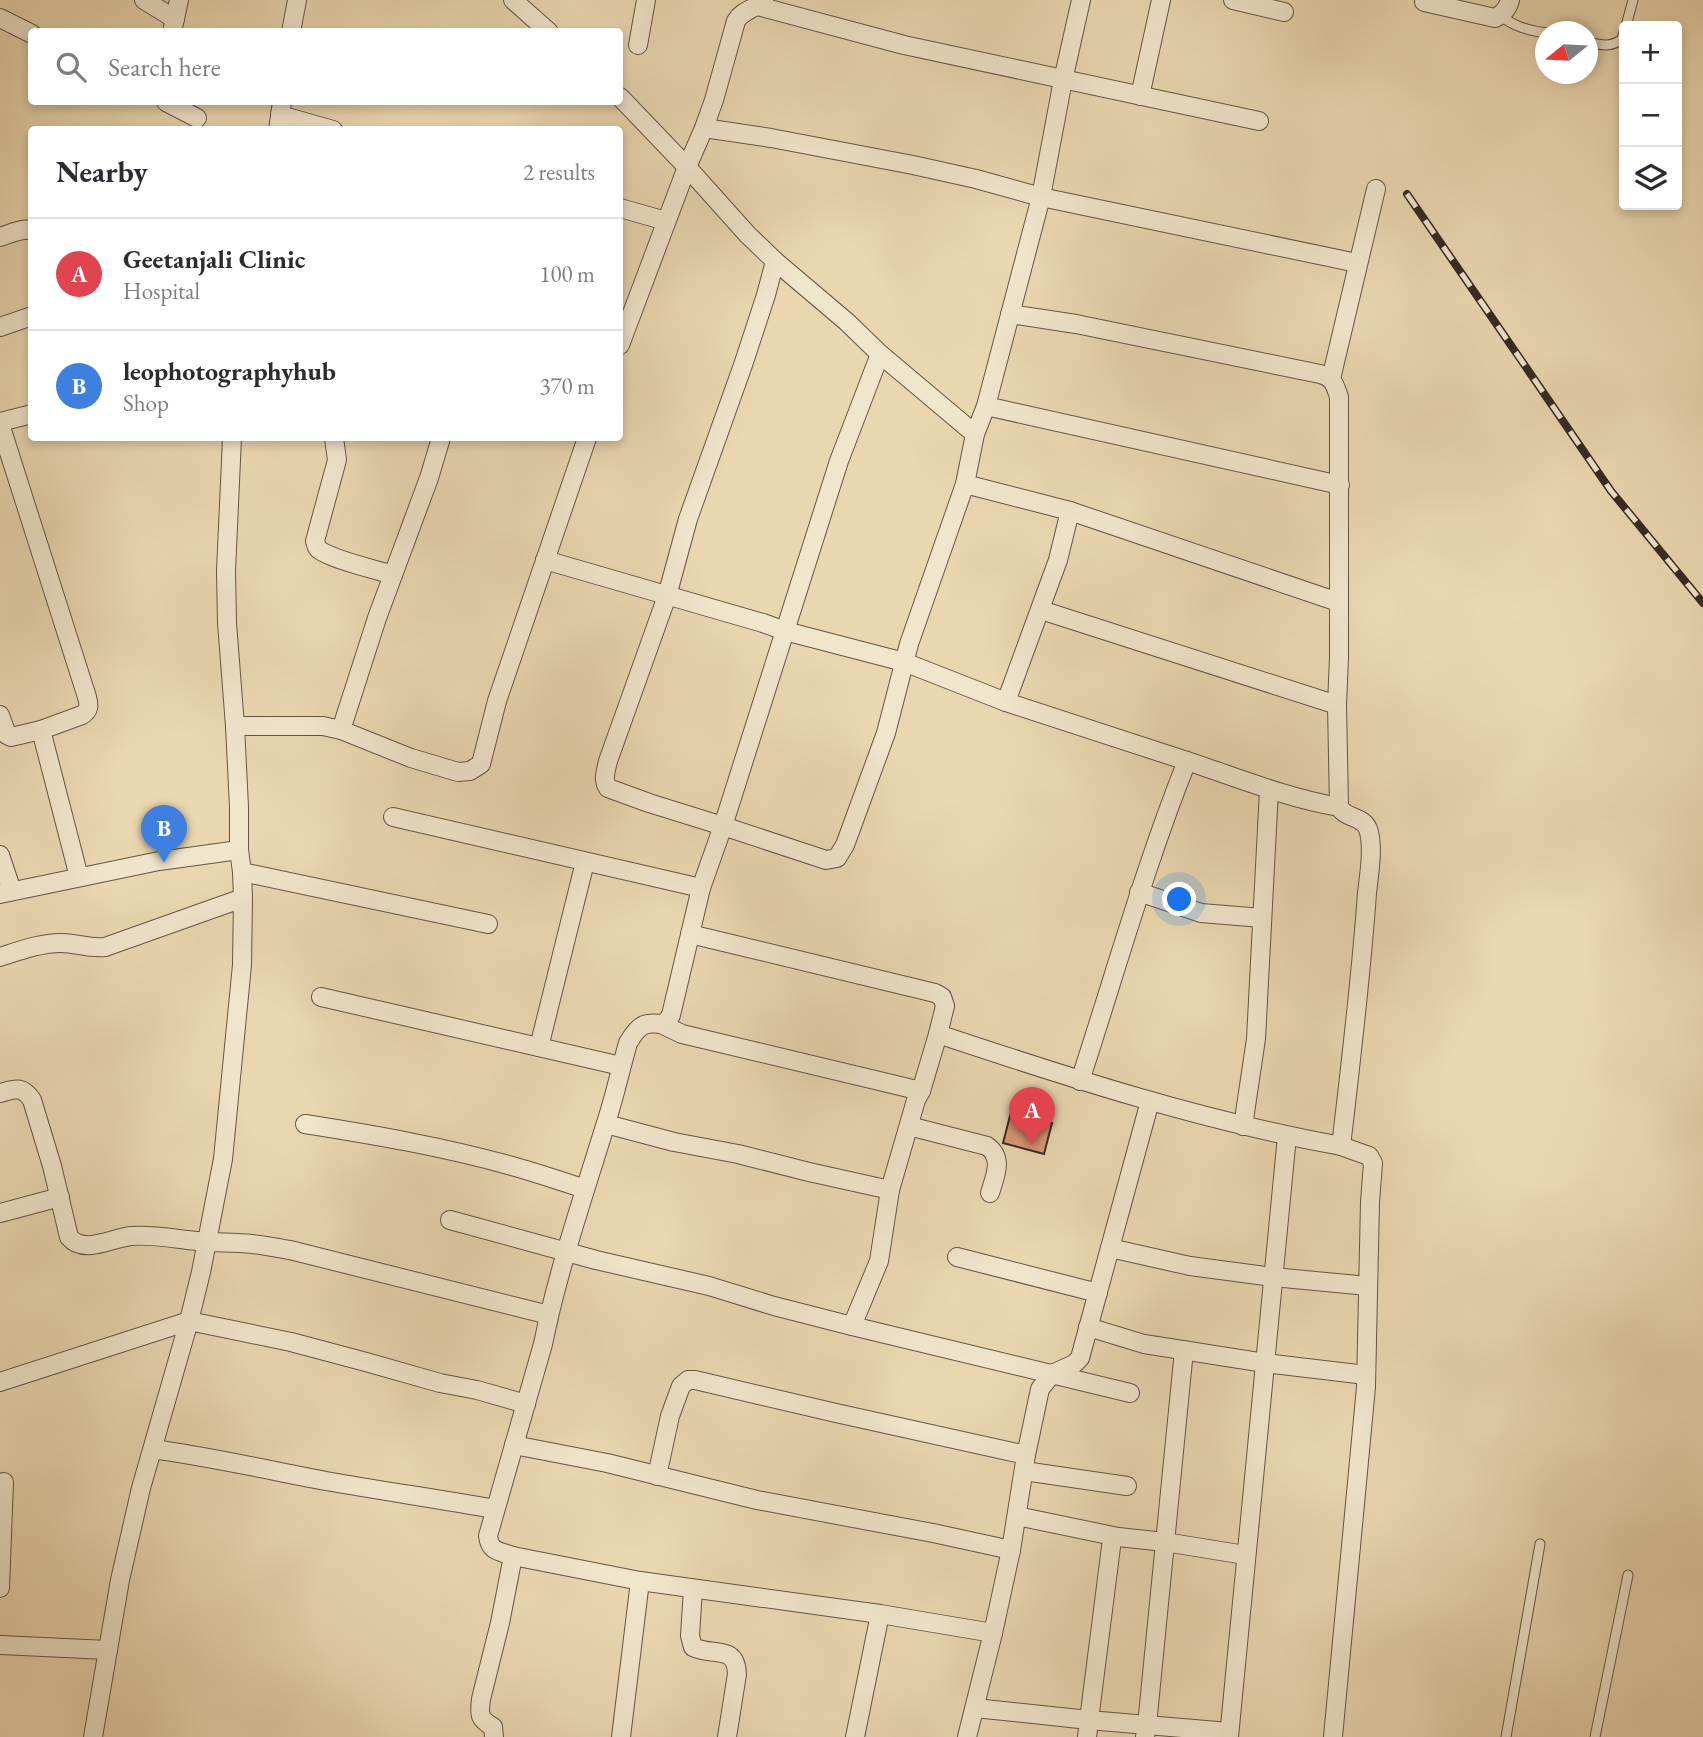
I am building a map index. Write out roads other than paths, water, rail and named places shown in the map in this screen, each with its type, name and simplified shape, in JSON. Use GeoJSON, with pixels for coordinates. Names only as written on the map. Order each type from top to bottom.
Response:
{"type":"FeatureCollection","features":[{"type":"Feature","properties":{"kind":"street"},"geometry":{"type":"LineString","coordinates":[[144,0],[174,25],[179,0]]}},
{"type":"Feature","properties":{"kind":"street"},"geometry":{"type":"LineString","coordinates":[[292,28],[297,0]]}},
{"type":"Feature","properties":{"kind":"street"},"geometry":{"type":"LineString","coordinates":[[513,0],[544,28]]}},
{"type":"Feature","properties":{"kind":"street"},"geometry":{"type":"LineString","coordinates":[[638,45],[646,0]]}},
{"type":"Feature","properties":{"kind":"street"},"geometry":{"type":"LineString","coordinates":[[775,261],[743,365],[688,519],[667,596],[604,778],[608,788],[629,796],[825,860],[837,858],[845,845],[886,733],[909,644],[965,484],[975,434],[986,406],[1041,197],[1081,0]]}},
{"type":"Feature","properties":{"kind":"street"},"geometry":{"type":"LineString","coordinates":[[1140,96],[1161,0]]}},
{"type":"Feature","properties":{"kind":"street"},"geometry":{"type":"LineString","coordinates":[[1233,0],[1284,12]]}},
{"type":"Feature","properties":{"kind":"street"},"geometry":{"type":"LineString","coordinates":[[1424,2],[1494,18],[1507,8],[1510,0]]}},
{"type":"Feature","properties":{"kind":"street"},"geometry":{"type":"LineString","coordinates":[[624,316],[704,128],[736,21],[739,16],[761,3],[904,45],[1259,121]]}},
{"type":"Feature","properties":{"kind":"street"},"geometry":{"type":"LineString","coordinates":[[0,18],[28,32]]}},
{"type":"Feature","properties":{"kind":"street"},"geometry":{"type":"LineString","coordinates":[[623,100],[775,261],[975,434]]}},
{"type":"Feature","properties":{"kind":"street"},"geometry":{"type":"LineString","coordinates":[[172,105],[197,118]]}},
{"type":"Feature","properties":{"kind":"street"},"geometry":{"type":"LineString","coordinates":[[280,115],[319,126]]}},
{"type":"Feature","properties":{"kind":"street"},"geometry":{"type":"LineString","coordinates":[[704,128],[913,165],[1041,197],[1357,263]]}},
{"type":"Feature","properties":{"kind":"street"},"geometry":{"type":"LineString","coordinates":[[1331,379],[1376,189]]}},
{"type":"Feature","properties":{"kind":"street"},"geometry":{"type":"LineString","coordinates":[[623,209],[666,221]]}},
{"type":"Feature","properties":{"kind":"street"},"geometry":{"type":"LineString","coordinates":[[0,237],[28,229]]}},
{"type":"Feature","properties":{"kind":"street"},"geometry":{"type":"LineString","coordinates":[[1010,314],[1076,324],[1320,374],[1334,383],[1339,397],[1339,807],[1345,814],[1367,825],[1370,848],[1366,920],[1340,1146]]}},
{"type":"Feature","properties":{"kind":"street"},"geometry":{"type":"LineString","coordinates":[[0,327],[28,317]]}},
{"type":"Feature","properties":{"kind":"street"},"geometry":{"type":"LineString","coordinates":[[661,1024],[671,1015],[701,888],[839,461],[880,354]]}},
{"type":"Feature","properties":{"kind":"street"},"geometry":{"type":"LineString","coordinates":[[986,406],[1340,485]]}},
{"type":"Feature","properties":{"kind":"street"},"geometry":{"type":"LineString","coordinates":[[0,715],[7,735],[11,737],[41,730],[82,715],[87,712],[89,706],[0,423],[28,415]]}},
{"type":"Feature","properties":{"kind":"street"},"geometry":{"type":"LineString","coordinates":[[93,1737],[120,1580],[138,1501],[189,1321],[223,1158],[242,965],[243,898],[226,571],[232,441]]}},
{"type":"Feature","properties":{"kind":"street"},"geometry":{"type":"LineString","coordinates":[[334,441],[337,460],[316,545],[321,551],[337,558],[393,575]]}},
{"type":"Feature","properties":{"kind":"street"},"geometry":{"type":"LineString","coordinates":[[341,730],[377,618],[440,441]]}},
{"type":"Feature","properties":{"kind":"street"},"geometry":{"type":"LineString","coordinates":[[235,726],[323,726],[458,772],[477,768],[481,764],[497,701],[586,441]]}},
{"type":"Feature","properties":{"kind":"street"},"geometry":{"type":"LineString","coordinates":[[965,484],[1070,511],[1338,602]]}},
{"type":"Feature","properties":{"kind":"street"},"geometry":{"type":"LineString","coordinates":[[1006,702],[1058,560],[1070,511]]}},
{"type":"Feature","properties":{"kind":"street"},"geometry":{"type":"LineString","coordinates":[[545,560],[785,631],[904,662],[1006,702],[1269,790],[1339,807]]}},
{"type":"Feature","properties":{"kind":"street"},"geometry":{"type":"LineString","coordinates":[[1041,610],[1337,705]]}},
{"type":"Feature","properties":{"kind":"street"},"geometry":{"type":"LineString","coordinates":[[41,730],[79,877]]}},
{"type":"Feature","properties":{"kind":"street"},"geometry":{"type":"LineString","coordinates":[[1080,1081],[1139,892],[1187,761]]}},
{"type":"Feature","properties":{"kind":"street"},"geometry":{"type":"LineString","coordinates":[[1243,1126],[1256,1039],[1269,790]]}},
{"type":"Feature","properties":{"kind":"street"},"geometry":{"type":"LineString","coordinates":[[393,817],[701,888]]}},
{"type":"Feature","properties":{"kind":"street"},"geometry":{"type":"LineString","coordinates":[[0,856],[6,892],[159,861],[239,850]]}},
{"type":"Feature","properties":{"kind":"street"},"geometry":{"type":"LineString","coordinates":[[539,1047],[586,862]]}},
{"type":"Feature","properties":{"kind":"street"},"geometry":{"type":"LineString","coordinates":[[243,872],[488,923]]}},
{"type":"Feature","properties":{"kind":"street"},"geometry":{"type":"LineString","coordinates":[[1139,892],[1200,913],[1262,918]]}},
{"type":"Feature","properties":{"kind":"street"},"geometry":{"type":"LineString","coordinates":[[0,957],[27,948],[62,943],[93,948],[106,947],[243,898]]}},
{"type":"Feature","properties":{"kind":"street"},"geometry":{"type":"LineString","coordinates":[[690,934],[935,993],[942,997],[945,1006],[938,1034],[890,1190],[879,1261],[852,1326]]}},
{"type":"Feature","properties":{"kind":"street"},"geometry":{"type":"LineString","coordinates":[[321,997],[621,1066]]}},
{"type":"Feature","properties":{"kind":"street"},"geometry":{"type":"LineString","coordinates":[[921,1091],[682,1034],[661,1024],[648,1024],[633,1034],[628,1043],[585,1189],[488,1536],[490,1546],[513,1556],[640,1581],[880,1614],[993,1633]]}},
{"type":"Feature","properties":{"kind":"street"},"geometry":{"type":"LineString","coordinates":[[938,1034],[1150,1101],[1243,1126],[1340,1146],[1369,1156],[1373,1163],[1366,1375],[1333,1737]]}},
{"type":"Feature","properties":{"kind":"street"},"geometry":{"type":"LineString","coordinates":[[0,1093],[15,1088],[21,1089],[32,1100],[69,1237],[79,1245],[87,1246],[131,1236],[253,1244],[289,1250],[549,1315]]}},
{"type":"Feature","properties":{"kind":"street"},"geometry":{"type":"LineString","coordinates":[[967,1737],[1011,1550],[1040,1390],[1052,1374],[1078,1361],[1150,1101]]}},
{"type":"Feature","properties":{"kind":"street"},"geometry":{"type":"LineString","coordinates":[[305,1124],[438,1148],[513,1166],[585,1189]]}},
{"type":"Feature","properties":{"kind":"street"},"geometry":{"type":"LineString","coordinates":[[606,1125],[890,1190]]}},
{"type":"Feature","properties":{"kind":"street"},"geometry":{"type":"LineString","coordinates":[[909,1126],[987,1146],[994,1151],[997,1168],[990,1193]]}},
{"type":"Feature","properties":{"kind":"street"},"geometry":{"type":"LineString","coordinates":[[975,1708],[1088,1729],[1229,1734],[1287,1136]]}},
{"type":"Feature","properties":{"kind":"street"},"geometry":{"type":"LineString","coordinates":[[0,1213],[60,1197]]}},
{"type":"Feature","properties":{"kind":"street"},"geometry":{"type":"LineString","coordinates":[[450,1220],[567,1252],[709,1286],[852,1326],[1130,1393]]}},
{"type":"Feature","properties":{"kind":"street"},"geometry":{"type":"LineString","coordinates":[[1110,1248],[1190,1266],[1368,1286]]}},
{"type":"Feature","properties":{"kind":"street"},"geometry":{"type":"LineString","coordinates":[[957,1257],[1098,1293]]}},
{"type":"Feature","properties":{"kind":"street"},"geometry":{"type":"LineString","coordinates":[[0,1382],[189,1321],[291,1342],[526,1404]]}},
{"type":"Feature","properties":{"kind":"street"},"geometry":{"type":"LineString","coordinates":[[1088,1327],[1144,1344],[1366,1375]]}},
{"type":"Feature","properties":{"kind":"street"},"geometry":{"type":"LineString","coordinates":[[1146,1731],[1184,1350]]}},
{"type":"Feature","properties":{"kind":"street"},"geometry":{"type":"LineString","coordinates":[[657,1476],[670,1416],[681,1386],[688,1380],[695,1380],[1127,1486]]}},
{"type":"Feature","properties":{"kind":"street"},"geometry":{"type":"LineString","coordinates":[[513,1445],[607,1463],[757,1500],[1011,1550]]}},
{"type":"Feature","properties":{"kind":"street"},"geometry":{"type":"LineString","coordinates":[[153,1449],[495,1509]]}},
{"type":"Feature","properties":{"kind":"street"},"geometry":{"type":"LineString","coordinates":[[0,1588],[4,1482]]}},
{"type":"Feature","properties":{"kind":"street"},"geometry":{"type":"LineString","coordinates":[[1017,1516],[1118,1537],[1245,1555]]}},
{"type":"Feature","properties":{"kind":"street"},"geometry":{"type":"LineString","coordinates":[[1088,1729],[1111,1541],[1118,1537]]}},
{"type":"Feature","properties":{"kind":"street"},"geometry":{"type":"LineString","coordinates":[[494,1737],[493,1727],[481,1717],[481,1699],[513,1556]]}},
{"type":"Feature","properties":{"kind":"street"},"geometry":{"type":"LineString","coordinates":[[621,1737],[640,1581]]}},
{"type":"Feature","properties":{"kind":"street"},"geometry":{"type":"LineString","coordinates":[[693,1589],[690,1636],[693,1647],[729,1655],[737,1665],[727,1737]]}},
{"type":"Feature","properties":{"kind":"street"},"geometry":{"type":"LineString","coordinates":[[855,1737],[880,1614]]}},
{"type":"Feature","properties":{"kind":"street"},"geometry":{"type":"LineString","coordinates":[[0,1645],[108,1650]]}},
{"type":"Feature","properties":{"kind":"lane"},"geometry":{"type":"LineString","coordinates":[[1627,21],[1633,0]]}},
{"type":"Feature","properties":{"kind":"lane"},"geometry":{"type":"LineString","coordinates":[[1500,15],[1511,24],[1535,31]]}},
{"type":"Feature","properties":{"kind":"lane"},"geometry":{"type":"LineString","coordinates":[[1598,44],[1611,45],[1619,41]]}},
{"type":"Feature","properties":{"kind":"lane"},"geometry":{"type":"LineString","coordinates":[[1506,1737],[1540,1544]]}},
{"type":"Feature","properties":{"kind":"lane"},"geometry":{"type":"LineString","coordinates":[[1595,1737],[1628,1575]]}},
{"type":"Feature","properties":{"kind":"railway"},"geometry":{"type":"LineString","coordinates":[[1407,194],[1611,491],[1703,603]]}},
{"type":"Feature","properties":{"kind":"place","name":"leophotographyhub"},"geometry":{"type":"Point","coordinates":[164,863]}},
{"type":"Feature","properties":{"kind":"place","name":"Geetanjali Clinic"},"geometry":{"type":"Point","coordinates":[1032,1145]}}]}
